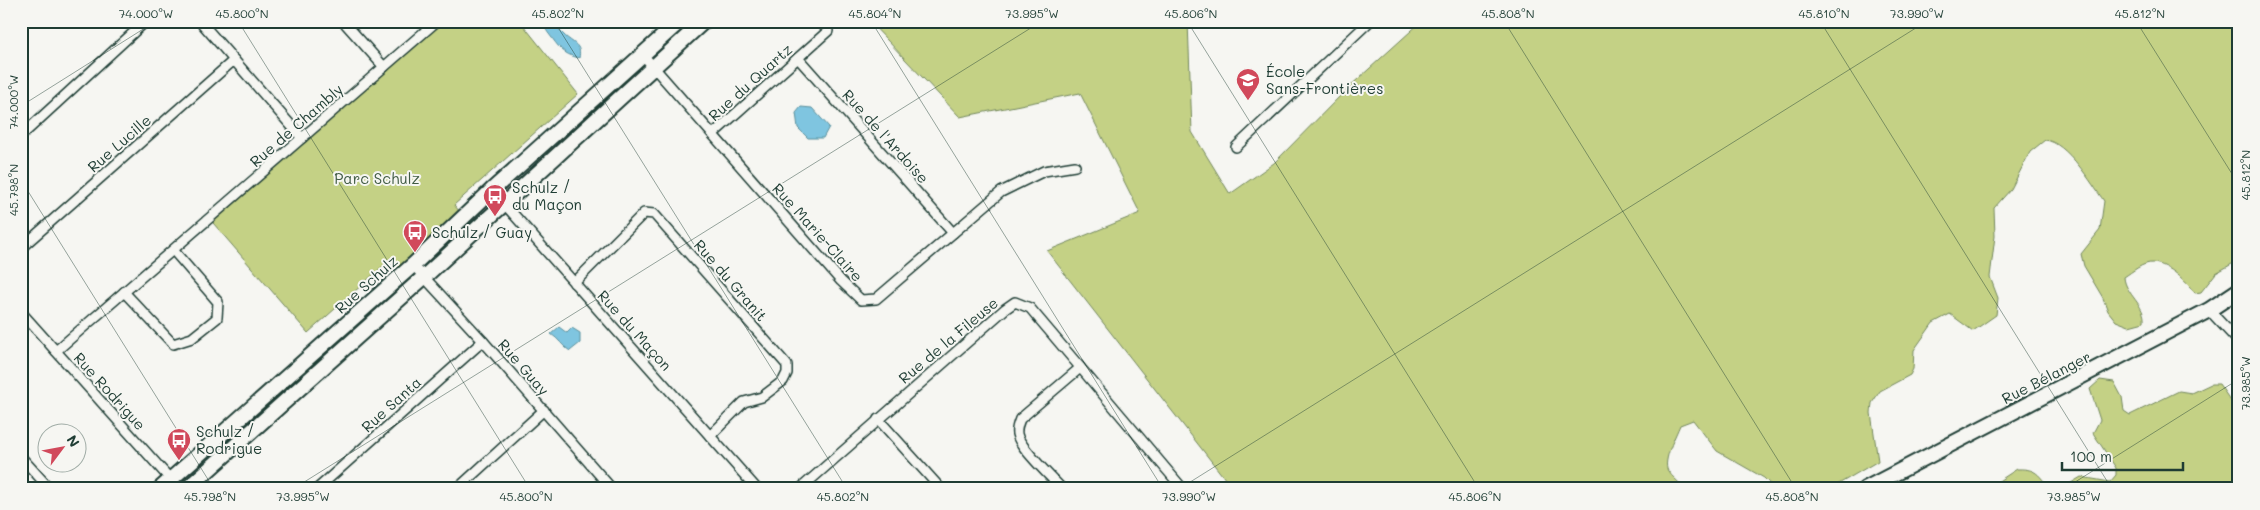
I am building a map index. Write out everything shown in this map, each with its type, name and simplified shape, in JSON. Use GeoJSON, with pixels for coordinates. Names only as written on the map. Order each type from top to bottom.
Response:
{"type":"FeatureCollection","features":[{"type":"Feature","properties":{"kind":"street"},"geometry":{"type":"LineString","coordinates":[[21,136],[146,21]]}},
{"type":"Feature","properties":{"kind":"street"},"geometry":{"type":"LineString","coordinates":[[200,21],[302,138]]}},
{"type":"Feature","properties":{"kind":"street"},"geometry":{"type":"LineString","coordinates":[[343,21],[384,67]]}},
{"type":"Feature","properties":{"kind":"street","name":"Rue de Chambly"},"geometry":{"type":"LineString","coordinates":[[56,351],[437,21]]}},
{"type":"Feature","properties":{"kind":"street","name":"Rue Schulz"},"geometry":{"type":"LineString","coordinates":[[170,486],[318,349],[413,265],[492,190],[680,21]]}},
{"type":"Feature","properties":{"kind":"street"},"geometry":{"type":"LineString","coordinates":[[186,489],[424,277],[704,21]]}},
{"type":"Feature","properties":{"kind":"street"},"geometry":{"type":"LineString","coordinates":[[1236,147],[1370,21]]}},
{"type":"Feature","properties":{"kind":"street","name":"Rue du Quartz"},"geometry":{"type":"LineString","coordinates":[[713,134],[828,31]]}},
{"type":"Feature","properties":{"kind":"street","name":"Rue Marie-Claire"},"geometry":{"type":"LineString","coordinates":[[643,55],[841,281],[861,300],[876,299],[1001,192],[1044,171],[1075,166]]}},
{"type":"Feature","properties":{"kind":"street","name":"Rue de l'Ardoise"},"geometry":{"type":"LineString","coordinates":[[798,58],[953,233]]}},
{"type":"Feature","properties":{"kind":"street","name":"Rue Lucille"},"geometry":{"type":"LineString","coordinates":[[21,248],[234,60]]}},
{"type":"Feature","properties":{"kind":"street"},"geometry":{"type":"LineString","coordinates":[[558,131],[569,143]]}},
{"type":"Feature","properties":{"kind":"street","name":"Rue du Maçon"},"geometry":{"type":"LineString","coordinates":[[492,190],[757,489]]}},
{"type":"Feature","properties":{"kind":"street","name":"Rue du Granit"},"geometry":{"type":"LineString","coordinates":[[574,283],[633,222],[644,213],[654,214],[787,365],[787,373],[783,381],[762,397],[744,402],[710,436]]}},
{"type":"Feature","properties":{"kind":"street"},"geometry":{"type":"LineString","coordinates":[[124,292],[173,344],[192,338],[217,318],[218,302],[173,250]]}},
{"type":"Feature","properties":{"kind":"street","name":"Rue Guay"},"geometry":{"type":"LineString","coordinates":[[413,265],[544,410],[608,487]]}},
{"type":"Feature","properties":{"kind":"street","name":"Rue Bélanger"},"geometry":{"type":"LineString","coordinates":[[1866,489],[2210,310],[2239,290]]}},
{"type":"Feature","properties":{"kind":"street","name":"Rue de la Fileuse"},"geometry":{"type":"LineString","coordinates":[[800,489],[878,418],[1015,302],[1030,308],[1183,489]]}},
{"type":"Feature","properties":{"kind":"street"},"geometry":{"type":"LineString","coordinates":[[2210,310],[2239,342]]}},
{"type":"Feature","properties":{"kind":"street","name":"Rue Rodrigue"},"geometry":{"type":"LineString","coordinates":[[21,312],[170,486]]}},
{"type":"Feature","properties":{"kind":"street","name":"Rue Santa"},"geometry":{"type":"LineString","coordinates":[[317,489],[483,341]]}},
{"type":"Feature","properties":{"kind":"street"},"geometry":{"type":"LineString","coordinates":[[318,349],[329,361]]}},
{"type":"Feature","properties":{"kind":"street"},"geometry":{"type":"LineString","coordinates":[[1062,489],[1022,444],[1017,435],[1017,425],[1020,419],[1080,368]]}},
{"type":"Feature","properties":{"kind":"street"},"geometry":{"type":"LineString","coordinates":[[457,489],[544,410]]}},
{"type":"Feature","properties":{"kind":"street"},"geometry":{"type":"LineString","coordinates":[[878,418],[940,489]]}},
{"type":"Feature","properties":{"kind":"street"},"geometry":{"type":"LineString","coordinates":[[21,457],[50,489]]}},
{"type":"Feature","properties":{"kind":"green space","name":"Parc Schulz"},"geometry":{"type":"Polygon","coordinates":[[[433,21],[520,21],[578,94],[454,205],[461,213],[399,268],[391,259],[308,333],[207,216],[433,21]]]}},
{"type":"Feature","properties":{"kind":"green space"},"geometry":{"type":"Polygon","coordinates":[[[869,21],[1188,21],[1192,132],[1230,194],[1274,163],[1348,88],[1422,21],[2239,21],[2239,260],[2216,273],[2201,292],[2195,293],[2172,270],[2153,263],[2142,266],[2124,277],[2128,289],[2142,310],[2144,322],[2129,326],[2116,321],[2108,311],[2103,298],[2084,266],[2081,254],[2100,230],[2104,201],[2070,155],[2053,142],[2045,140],[2030,152],[2011,189],[1994,208],[1995,236],[1990,277],[1998,298],[1996,315],[1973,331],[1950,314],[1933,323],[1914,350],[1913,369],[1910,375],[1880,391],[1872,403],[1871,413],[1878,461],[1830,489],[1775,489],[1764,478],[1717,451],[1693,420],[1680,425],[1670,448],[1667,461],[1668,471],[1685,489],[1233,489],[1047,251],[1140,213],[1080,93],[960,117],[869,21]]]}},
{"type":"Feature","properties":{"kind":"green space"},"geometry":{"type":"Polygon","coordinates":[[[2100,380],[2114,382],[2122,397],[2124,411],[2130,415],[2179,391],[2192,393],[2211,384],[2219,384],[2239,413],[2239,489],[2061,489],[2081,477],[2110,482],[2116,475],[2116,468],[2093,433],[2100,420],[2090,389],[2100,380]]]}},
{"type":"Feature","properties":{"kind":"green space"},"geometry":{"type":"Polygon","coordinates":[[[2017,469],[2035,472],[2053,489],[1992,489],[1991,486],[2017,469]]]}},
{"type":"Feature","properties":{"kind":"water"},"geometry":{"type":"Polygon","coordinates":[[[539,21],[554,21],[563,34],[578,47],[579,58],[561,49],[539,21]]]}},
{"type":"Feature","properties":{"kind":"water"},"geometry":{"type":"Polygon","coordinates":[[[801,107],[812,108],[829,127],[823,138],[808,138],[798,128],[796,113],[801,107]]]}},
{"type":"Feature","properties":{"kind":"water"},"geometry":{"type":"Polygon","coordinates":[[[559,327],[567,333],[572,328],[580,333],[580,343],[570,351],[551,334],[559,327]]]}},
{"type":"Feature","properties":{"kind":"place","name":"École Sans-Frontières"},"geometry":{"type":"Point","coordinates":[1248,101]}},
{"type":"Feature","properties":{"kind":"place","name":"Schulz / du Maçon"},"geometry":{"type":"Point","coordinates":[495,217]}},
{"type":"Feature","properties":{"kind":"place","name":"Schulz / Guay"},"geometry":{"type":"Point","coordinates":[415,253]}},
{"type":"Feature","properties":{"kind":"place","name":"Schulz / Rodrigue"},"geometry":{"type":"Point","coordinates":[179,461]}}]}
